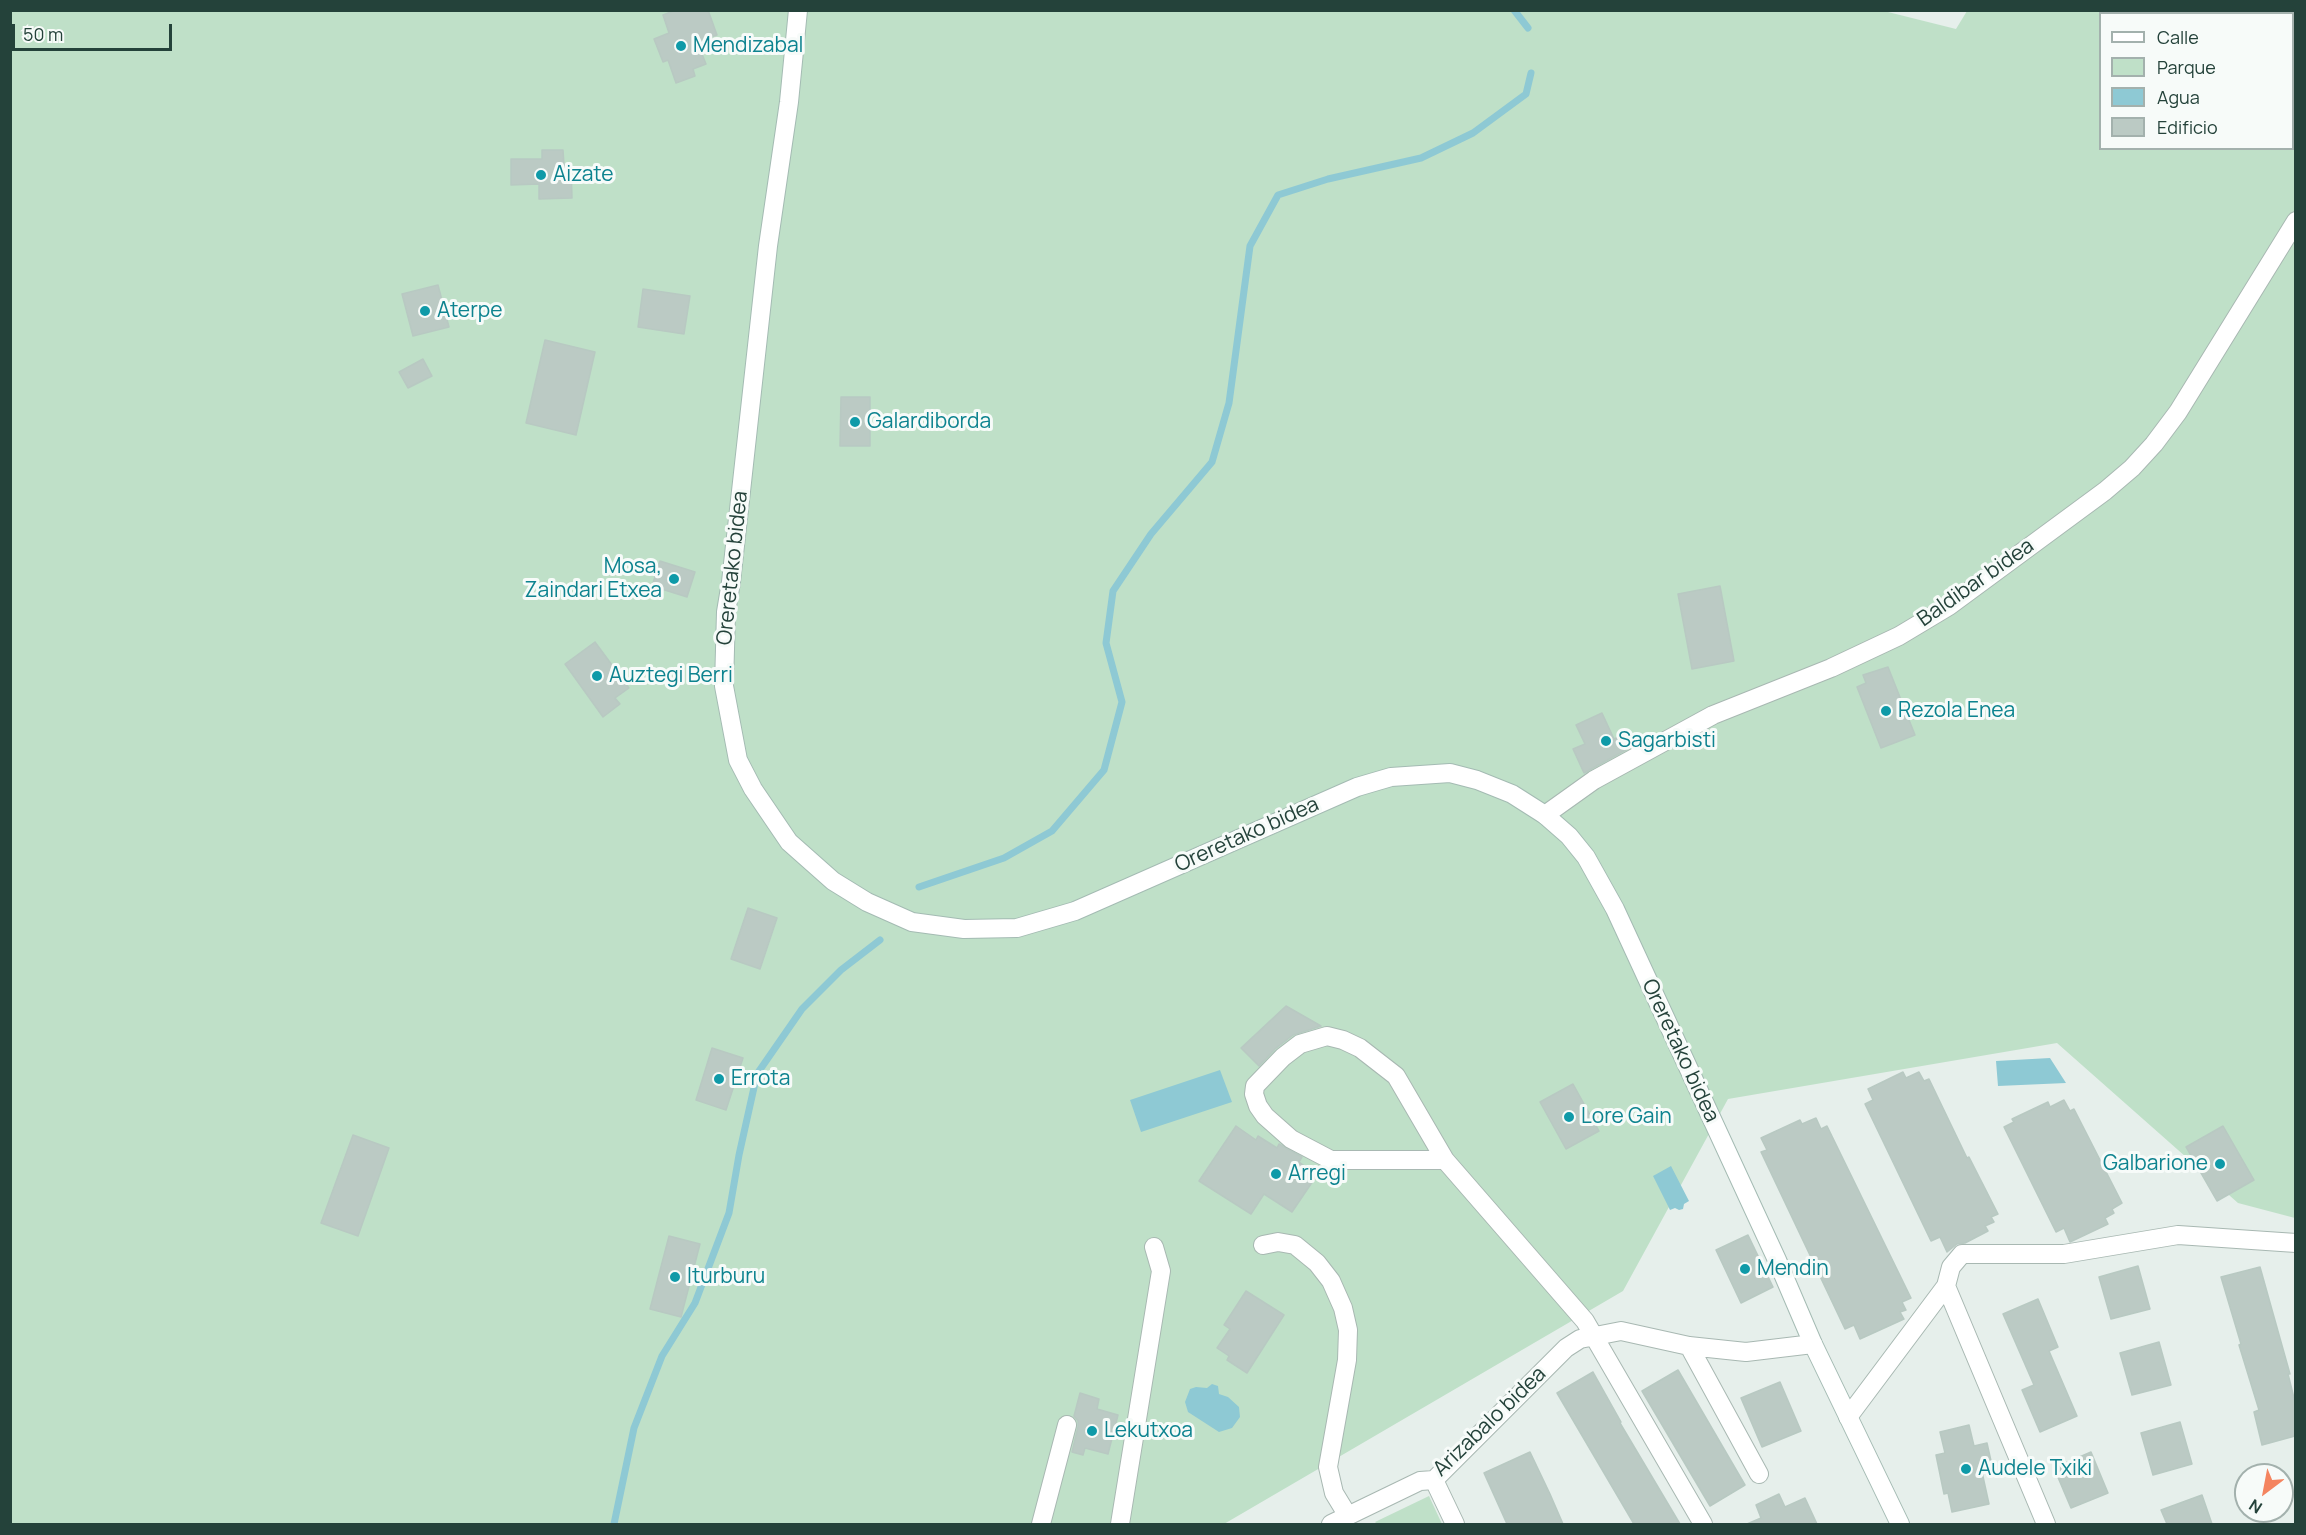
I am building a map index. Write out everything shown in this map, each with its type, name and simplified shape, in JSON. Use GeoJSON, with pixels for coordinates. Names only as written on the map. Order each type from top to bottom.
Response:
{"type":"FeatureCollection","features":[{"type":"Feature","properties":{"kind":"street","name":"Oreretako bidea"},"geometry":{"type":"LineString","coordinates":[[798,10],[789,102],[768,246],[726,612],[724,686],[738,760],[753,789],[789,842],[833,881],[867,902],[912,922],[964,929],[1017,928],[1075,911],[1357,787],[1390,777],[1450,773],[1477,780],[1512,794],[1545,815],[1569,836],[1586,857],[1615,909],[1777,1260],[1813,1344],[1900,1524]]}},
{"type":"Feature","properties":{"kind":"street","name":"Baldibar bidea"},"geometry":{"type":"LineString","coordinates":[[1545,815],[1594,780],[1713,715],[1831,668],[1899,636],[1949,606],[2105,491],[2132,468],[2178,412],[2295,221]]}},
{"type":"Feature","properties":{"kind":"street"},"geometry":{"type":"LineString","coordinates":[[1445,1160],[1331,1160],[1291,1139],[1265,1116],[1254,1094],[1256,1086],[1283,1057],[1300,1044],[1327,1036],[1360,1048],[1396,1077],[1445,1160],[1585,1321],[1703,1524]]}},
{"type":"Feature","properties":{"kind":"street"},"geometry":{"type":"LineString","coordinates":[[1848,1417],[1946,1286],[1951,1267],[1962,1254],[2064,1254],[2178,1235],[2295,1243]]}},
{"type":"Feature","properties":{"kind":"street"},"geometry":{"type":"LineString","coordinates":[[1263,1245],[1278,1242],[1295,1245],[1317,1263],[1330,1281],[1342,1308],[1348,1330],[1347,1360],[1328,1467],[1334,1492],[1348,1516]]}},
{"type":"Feature","properties":{"kind":"street"},"geometry":{"type":"LineString","coordinates":[[1120,1524],[1161,1271],[1154,1247]]}},
{"type":"Feature","properties":{"kind":"street"},"geometry":{"type":"LineString","coordinates":[[1946,1286],[2046,1524]]}},
{"type":"Feature","properties":{"kind":"street","name":"Arizabalo bidea"},"geometry":{"type":"LineString","coordinates":[[1331,1524],[1420,1481],[1434,1480],[1566,1348],[1580,1339],[1621,1331],[1689,1346],[1746,1352],[1813,1344]]}},
{"type":"Feature","properties":{"kind":"street"},"geometry":{"type":"LineString","coordinates":[[1689,1346],[1759,1474]]}},
{"type":"Feature","properties":{"kind":"street"},"geometry":{"type":"LineString","coordinates":[[1041,1524],[1067,1425]]}},
{"type":"Feature","properties":{"kind":"street"},"geometry":{"type":"LineString","coordinates":[[1434,1480],[1455,1524]]}},
{"type":"Feature","properties":{"kind":"green space"},"geometry":{"type":"Polygon","coordinates":[[[1880,10],[1956,29],[1967,11],[2295,11],[2295,1218],[2238,1203],[2057,1043],[1728,1099],[1623,1291],[1224,1524],[11,1524],[10,11],[1880,10]]]}},
{"type":"Feature","properties":{"kind":"green space"},"geometry":{"type":"Polygon","coordinates":[[[1429,1496],[1442,1524],[1377,1524],[1375,1522],[1429,1496]]]}},
{"type":"Feature","properties":{"kind":"water"},"geometry":{"type":"Polygon","coordinates":[[[2050,1058],[2066,1083],[1998,1086],[1996,1061],[2050,1058]]]}},
{"type":"Feature","properties":{"kind":"water"},"geometry":{"type":"Polygon","coordinates":[[[1220,1070],[1232,1102],[1141,1132],[1130,1100],[1220,1070]]]}},
{"type":"Feature","properties":{"kind":"water"},"geometry":{"type":"Polygon","coordinates":[[[1671,1166],[1689,1201],[1684,1204],[1683,1209],[1679,1210],[1675,1208],[1670,1210],[1653,1176],[1671,1166]]]}},
{"type":"Feature","properties":{"kind":"water"},"geometry":{"type":"Polygon","coordinates":[[[1212,1384],[1218,1386],[1219,1394],[1228,1397],[1239,1407],[1240,1417],[1232,1428],[1219,1432],[1188,1412],[1185,1402],[1190,1389],[1207,1388],[1212,1384]]]}},
{"type":"Feature","properties":{"kind":"building","name":"Mendizabal"},"geometry":{"type":"Polygon","coordinates":[[[676,10],[708,10],[717,35],[704,39],[708,52],[702,54],[706,64],[693,69],[695,76],[676,83],[668,60],[663,62],[654,39],[669,33],[663,15],[676,10]]]}},
{"type":"Feature","properties":{"kind":"building","name":"Aizate"},"geometry":{"type":"Polygon","coordinates":[[[542,150],[563,150],[564,165],[571,165],[572,198],[539,199],[539,184],[511,185],[511,159],[542,159],[542,150]]]}},
{"type":"Feature","properties":{"kind":"building","name":"Aterpe"},"geometry":{"type":"Polygon","coordinates":[[[438,285],[449,327],[413,336],[402,294],[438,285]]]}},
{"type":"Feature","properties":{"kind":"building"},"geometry":{"type":"Polygon","coordinates":[[[643,289],[690,296],[684,334],[638,327],[643,289]]]}},
{"type":"Feature","properties":{"kind":"building"},"geometry":{"type":"Polygon","coordinates":[[[545,340],[595,352],[576,435],[526,423],[545,340]]]}},
{"type":"Feature","properties":{"kind":"building"},"geometry":{"type":"Polygon","coordinates":[[[423,359],[432,376],[408,388],[399,372],[423,359]]]}},
{"type":"Feature","properties":{"kind":"building","name":"Galardiborda"},"geometry":{"type":"Polygon","coordinates":[[[841,397],[870,397],[870,446],[840,446],[841,397]]]}},
{"type":"Feature","properties":{"kind":"building","name":"Mosa, Zaindari Etxea"},"geometry":{"type":"Polygon","coordinates":[[[660,561],[695,572],[687,597],[652,586],[660,561]]]}},
{"type":"Feature","properties":{"kind":"building"},"geometry":{"type":"Polygon","coordinates":[[[1720,586],[1734,661],[1692,669],[1678,594],[1720,586]]]}},
{"type":"Feature","properties":{"kind":"building","name":"Auztegi Berri"},"geometry":{"type":"Polygon","coordinates":[[[595,642],[629,688],[615,698],[620,704],[603,717],[565,664],[595,642]]]}},
{"type":"Feature","properties":{"kind":"building","name":"Rezola Enea"},"geometry":{"type":"Polygon","coordinates":[[[1888,667],[1915,735],[1881,748],[1857,687],[1866,683],[1863,675],[1888,667]]]}},
{"type":"Feature","properties":{"kind":"building","name":"Sagarbisti"},"geometry":{"type":"Polygon","coordinates":[[[1602,713],[1614,739],[1625,734],[1631,747],[1584,773],[1573,749],[1585,744],[1576,725],[1602,713]]]}},
{"type":"Feature","properties":{"kind":"building"},"geometry":{"type":"Polygon","coordinates":[[[748,908],[777,918],[760,969],[731,959],[748,908]]]}},
{"type":"Feature","properties":{"kind":"building"},"geometry":{"type":"Polygon","coordinates":[[[1286,1006],[1321,1026],[1293,1035],[1259,1066],[1241,1048],[1286,1006]]]}},
{"type":"Feature","properties":{"kind":"building","name":"Errota"},"geometry":{"type":"Polygon","coordinates":[[[712,1048],[743,1058],[726,1110],[696,1100],[712,1048]]]}},
{"type":"Feature","properties":{"kind":"building"},"geometry":{"type":"Polygon","coordinates":[[[1903,1072],[1906,1078],[1919,1072],[1924,1081],[1929,1079],[1967,1158],[1969,1157],[1998,1214],[1991,1217],[1994,1222],[1985,1226],[1988,1231],[1965,1243],[1957,1244],[1947,1252],[1940,1237],[1931,1241],[1865,1104],[1873,1100],[1868,1089],[1903,1072]]]}},
{"type":"Feature","properties":{"kind":"building","name":"Lore Gain"},"geometry":{"type":"Polygon","coordinates":[[[1573,1084],[1599,1131],[1566,1149],[1540,1102],[1573,1084]]]}},
{"type":"Feature","properties":{"kind":"building"},"geometry":{"type":"Polygon","coordinates":[[[2064,1100],[2070,1111],[2074,1109],[2122,1203],[2112,1209],[2114,1213],[2105,1218],[2108,1224],[2070,1242],[2064,1228],[2056,1232],[2004,1127],[2014,1122],[2012,1119],[2048,1102],[2050,1107],[2064,1100]]]}},
{"type":"Feature","properties":{"kind":"building"},"geometry":{"type":"Polygon","coordinates":[[[1816,1118],[1821,1129],[1827,1126],[1911,1298],[1902,1302],[1906,1310],[1900,1312],[1904,1319],[1860,1339],[1854,1325],[1845,1329],[1761,1152],[1767,1150],[1761,1138],[1800,1120],[1802,1124],[1816,1118]]]}},
{"type":"Feature","properties":{"kind":"building"},"geometry":{"type":"Polygon","coordinates":[[[1236,1126],[1256,1140],[1258,1136],[1277,1148],[1279,1144],[1302,1157],[1299,1162],[1317,1175],[1292,1212],[1264,1194],[1251,1214],[1199,1181],[1236,1126]]]}},
{"type":"Feature","properties":{"kind":"building","name":"Galbarione"},"geometry":{"type":"Polygon","coordinates":[[[2223,1126],[2254,1180],[2217,1201],[2186,1147],[2223,1126]]]}},
{"type":"Feature","properties":{"kind":"building"},"geometry":{"type":"Polygon","coordinates":[[[353,1135],[389,1148],[358,1236],[321,1223],[353,1135]]]}},
{"type":"Feature","properties":{"kind":"building","name":"Mendin"},"geometry":{"type":"Polygon","coordinates":[[[1748,1235],[1773,1287],[1741,1303],[1716,1250],[1748,1235]]]}},
{"type":"Feature","properties":{"kind":"building","name":"Iturburu"},"geometry":{"type":"Polygon","coordinates":[[[669,1236],[700,1244],[681,1317],[650,1309],[669,1236]]]}},
{"type":"Feature","properties":{"kind":"building"},"geometry":{"type":"Polygon","coordinates":[[[2138,1266],[2150,1309],[2111,1319],[2099,1277],[2138,1266]]]}},
{"type":"Feature","properties":{"kind":"building"},"geometry":{"type":"Polygon","coordinates":[[[2260,1267],[2290,1374],[2288,1374],[2295,1402],[2295,1436],[2262,1445],[2254,1412],[2259,1410],[2221,1277],[2260,1267]]]}},
{"type":"Feature","properties":{"kind":"building"},"geometry":{"type":"Polygon","coordinates":[[[1246,1291],[1284,1315],[1247,1373],[1227,1360],[1229,1356],[1217,1348],[1230,1329],[1224,1325],[1246,1291]]]}},
{"type":"Feature","properties":{"kind":"building"},"geometry":{"type":"Polygon","coordinates":[[[2038,1299],[2058,1347],[2049,1351],[2077,1416],[2040,1432],[2022,1390],[2034,1385],[2003,1314],[2038,1299]]]}},
{"type":"Feature","properties":{"kind":"building"},"geometry":{"type":"Polygon","coordinates":[[[2159,1342],[2171,1385],[2132,1395],[2120,1353],[2159,1342]]]}},
{"type":"Feature","properties":{"kind":"building"},"geometry":{"type":"Polygon","coordinates":[[[1678,1370],[1745,1485],[1710,1506],[1642,1391],[1678,1370]]]}},
{"type":"Feature","properties":{"kind":"building"},"geometry":{"type":"Polygon","coordinates":[[[1593,1372],[1620,1423],[1680,1524],[1634,1524],[1557,1393],[1593,1372]]]}},
{"type":"Feature","properties":{"kind":"building"},"geometry":{"type":"Polygon","coordinates":[[[1780,1382],[1801,1431],[1762,1447],[1741,1398],[1780,1382]]]}},
{"type":"Feature","properties":{"kind":"building","name":"Lekutxoa"},"geometry":{"type":"Polygon","coordinates":[[[1080,1393],[1099,1399],[1097,1409],[1118,1415],[1108,1454],[1085,1448],[1083,1455],[1072,1452],[1078,1427],[1078,1421],[1074,1416],[1080,1393]]]}},
{"type":"Feature","properties":{"kind":"building"},"geometry":{"type":"Polygon","coordinates":[[[2180,1422],[2192,1464],[2153,1475],[2141,1433],[2180,1422]]]}},
{"type":"Feature","properties":{"kind":"building","name":"Audele Txiki"},"geometry":{"type":"Polygon","coordinates":[[[1969,1425],[1974,1446],[1987,1443],[1993,1470],[1982,1472],[1989,1504],[1952,1512],[1948,1493],[1944,1494],[1936,1455],[1945,1453],[1940,1432],[1969,1425]]]}},
{"type":"Feature","properties":{"kind":"building"},"geometry":{"type":"Polygon","coordinates":[[[1530,1452],[1563,1524],[1507,1524],[1484,1473],[1530,1452]]]}},
{"type":"Feature","properties":{"kind":"building"},"geometry":{"type":"Polygon","coordinates":[[[2091,1452],[2108,1493],[2071,1508],[2054,1468],[2091,1452]]]}},
{"type":"Feature","properties":{"kind":"building"},"geometry":{"type":"Polygon","coordinates":[[[1779,1494],[1785,1507],[1805,1498],[1817,1524],[1747,1524],[1761,1518],[1756,1505],[1779,1494]]]}},
{"type":"Feature","properties":{"kind":"building"},"geometry":{"type":"Polygon","coordinates":[[[2202,1495],[2212,1524],[2167,1524],[2161,1510],[2202,1495]]]}},
{"type":"Feature","properties":{"kind":"waterway"},"geometry":{"type":"LineString","coordinates":[[1514,10],[1528,28]]}},
{"type":"Feature","properties":{"kind":"waterway"},"geometry":{"type":"LineString","coordinates":[[919,887],[1004,858],[1052,831],[1104,770],[1122,702],[1106,643],[1113,591],[1151,534],[1212,462],[1229,403],[1250,246],[1278,195],[1328,179],[1421,158],[1473,133],[1526,94],[1531,73]]}},
{"type":"Feature","properties":{"kind":"waterway"},"geometry":{"type":"LineString","coordinates":[[614,1524],[634,1428],[662,1356],[695,1303],[729,1213],[757,1074],[802,1009],[841,970],[880,940]]}},
{"type":"Feature","properties":{"kind":"place","name":"Mendizabal"},"geometry":{"type":"Point","coordinates":[681,46]}},
{"type":"Feature","properties":{"kind":"place","name":"Aizate"},"geometry":{"type":"Point","coordinates":[541,175]}},
{"type":"Feature","properties":{"kind":"place","name":"Aterpe"},"geometry":{"type":"Point","coordinates":[425,311]}},
{"type":"Feature","properties":{"kind":"place","name":"Galardiborda"},"geometry":{"type":"Point","coordinates":[855,422]}},
{"type":"Feature","properties":{"kind":"place","name":"Mosa, Zaindari Etxea"},"geometry":{"type":"Point","coordinates":[674,579]}},
{"type":"Feature","properties":{"kind":"place","name":"Auztegi Berri"},"geometry":{"type":"Point","coordinates":[597,676]}},
{"type":"Feature","properties":{"kind":"place","name":"Rezola Enea"},"geometry":{"type":"Point","coordinates":[1886,711]}},
{"type":"Feature","properties":{"kind":"place","name":"Sagarbisti"},"geometry":{"type":"Point","coordinates":[1606,741]}},
{"type":"Feature","properties":{"kind":"place","name":"Errota"},"geometry":{"type":"Point","coordinates":[719,1079]}},
{"type":"Feature","properties":{"kind":"place","name":"Lore Gain"},"geometry":{"type":"Point","coordinates":[1569,1117]}},
{"type":"Feature","properties":{"kind":"place","name":"Galbarione"},"geometry":{"type":"Point","coordinates":[2220,1164]}},
{"type":"Feature","properties":{"kind":"place","name":"Arregi"},"geometry":{"type":"Point","coordinates":[1276,1174]}},
{"type":"Feature","properties":{"kind":"place","name":"Mendin"},"geometry":{"type":"Point","coordinates":[1745,1269]}},
{"type":"Feature","properties":{"kind":"place","name":"Iturburu"},"geometry":{"type":"Point","coordinates":[675,1277]}},
{"type":"Feature","properties":{"kind":"place","name":"Lekutxoa"},"geometry":{"type":"Point","coordinates":[1092,1431]}},
{"type":"Feature","properties":{"kind":"place","name":"Audele Txiki"},"geometry":{"type":"Point","coordinates":[1966,1469]}}]}
